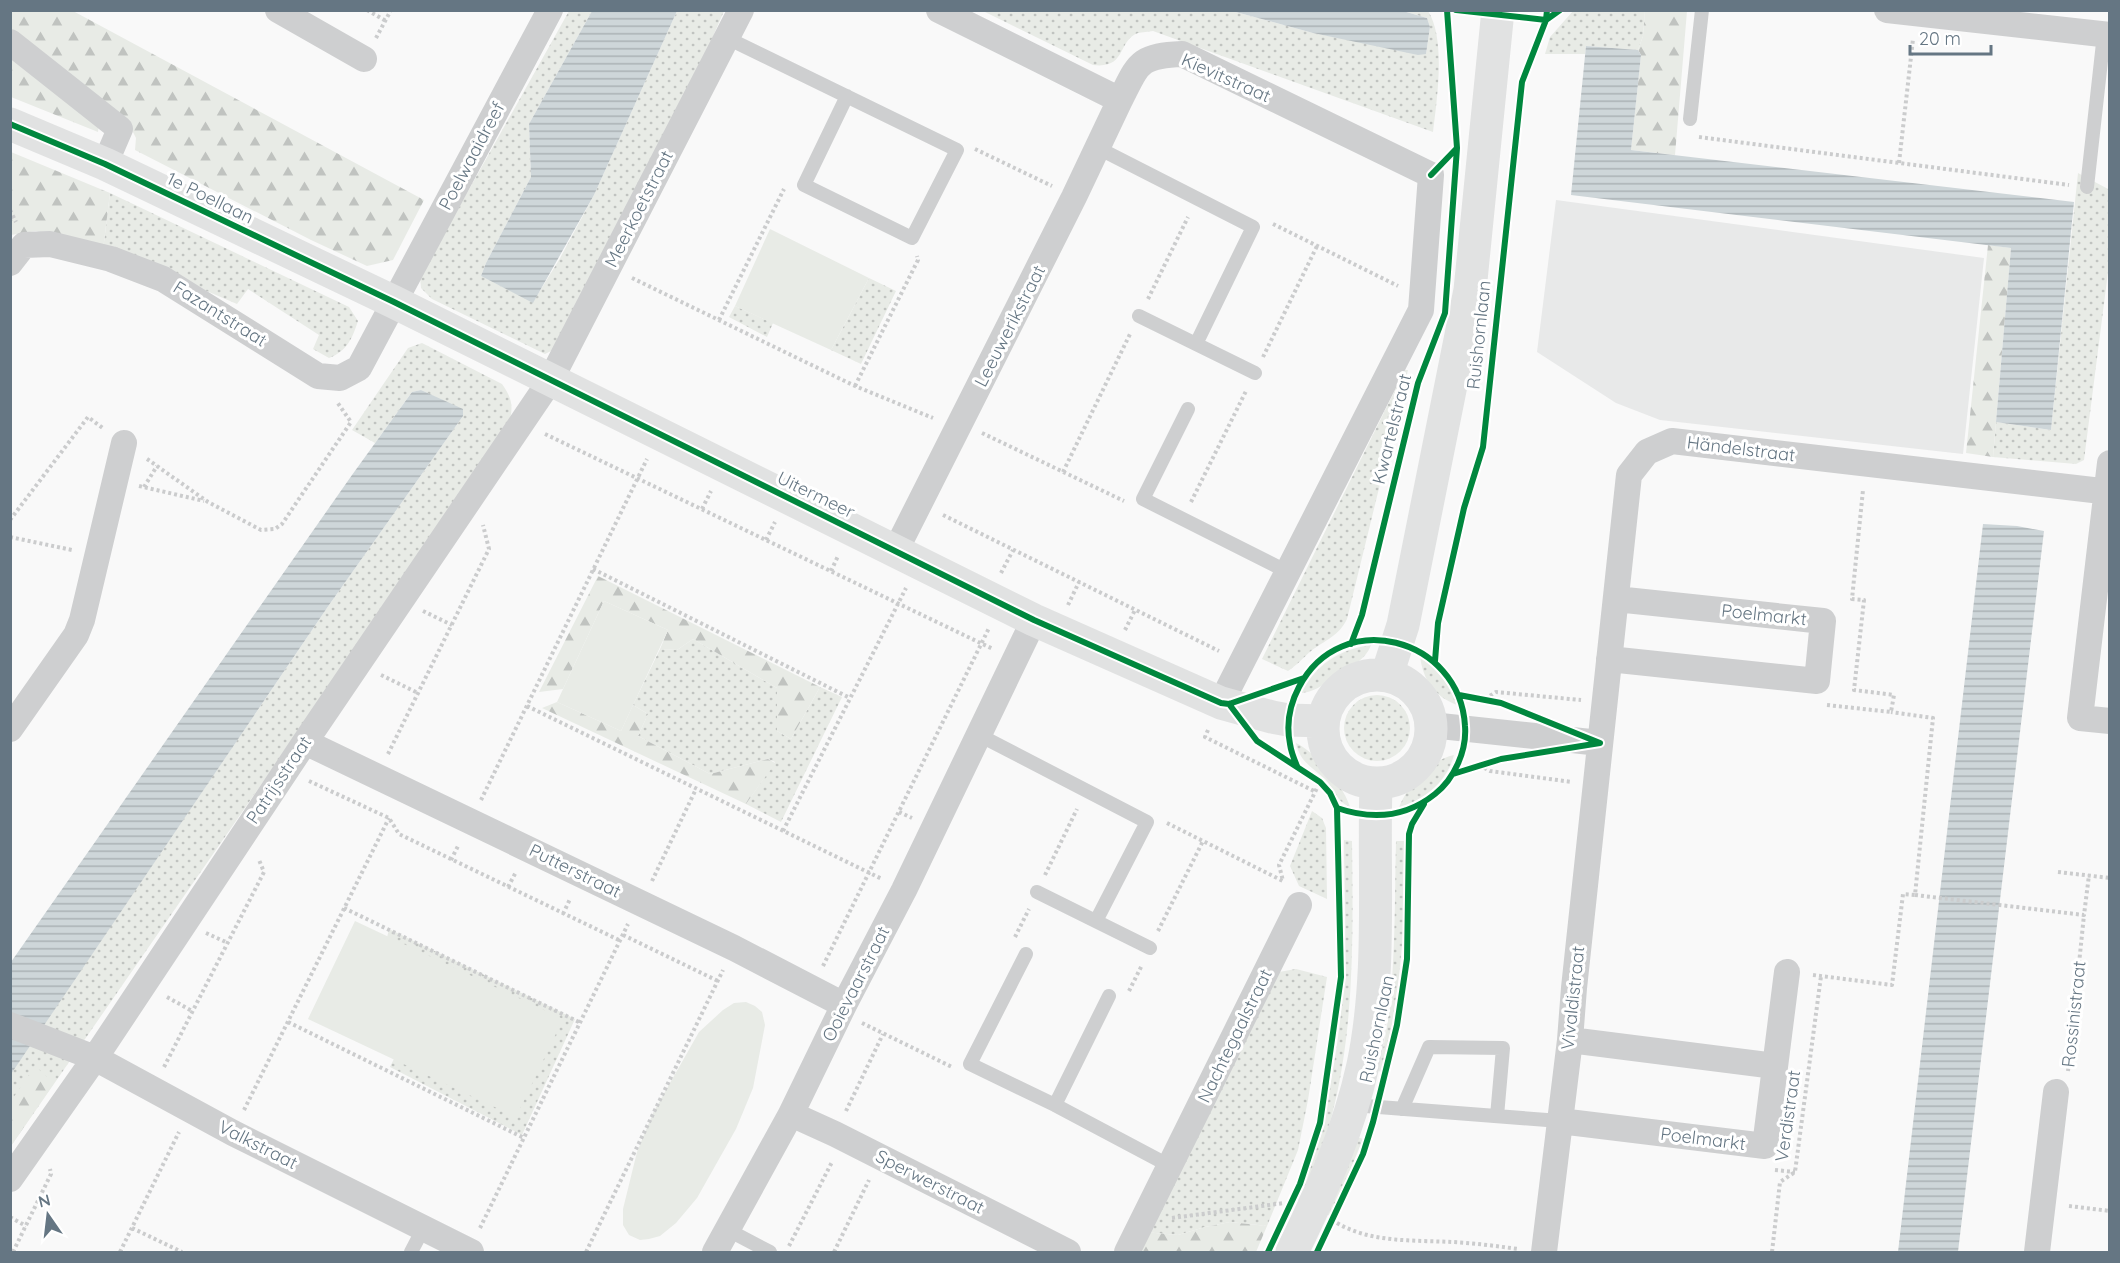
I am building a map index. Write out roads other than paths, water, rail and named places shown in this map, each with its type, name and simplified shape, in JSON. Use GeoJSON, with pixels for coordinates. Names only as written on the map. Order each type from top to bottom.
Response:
{"type":"FeatureCollection","features":[{"type":"Feature","properties":{"kind":"main road","name":"Ruishornlaan"},"geometry":{"type":"LineString","coordinates":[[1387,675],[1402,625],[1470,290],[1498,10]]}},
{"type":"Feature","properties":{"kind":"main road","name":"1e Poellaan"},"geometry":{"type":"LineString","coordinates":[[10,124],[105,164],[394,302]]}},
{"type":"Feature","properties":{"kind":"main road","name":"Uitermeer"},"geometry":{"type":"LineString","coordinates":[[394,302],[1034,620],[1221,703],[1288,720],[1323,721]]}},
{"type":"Feature","properties":{"kind":"main road"},"geometry":{"type":"LineString","coordinates":[[1387,675],[1400,680],[1418,693],[1425,704],[1431,725],[1426,751],[1416,766],[1402,777],[1376,783],[1349,776],[1335,764],[1324,739],[1323,721],[1330,701],[1345,685],[1365,676],[1387,675]]}},
{"type":"Feature","properties":{"kind":"main road","name":"Ruishornlaan"},"geometry":{"type":"LineString","coordinates":[[1292,1252],[1317,1200],[1341,1138],[1363,1065],[1372,997],[1376,783]]}},
{"type":"Feature","properties":{"kind":"street"},"geometry":{"type":"LineString","coordinates":[[278,10],[364,59]]}},
{"type":"Feature","properties":{"kind":"street","name":"Poelwaaidreef"},"geometry":{"type":"LineString","coordinates":[[394,302],[549,10]]}},
{"type":"Feature","properties":{"kind":"street","name":"Meerkoetstraat"},"geometry":{"type":"LineString","coordinates":[[550,381],[741,10]]}},
{"type":"Feature","properties":{"kind":"street"},"geometry":{"type":"LineString","coordinates":[[939,10],[1120,99]]}},
{"type":"Feature","properties":{"kind":"street"},"geometry":{"type":"LineString","coordinates":[[1887,10],[2006,17],[2107,34]]}},
{"type":"Feature","properties":{"kind":"street"},"geometry":{"type":"LineString","coordinates":[[10,42],[120,129],[105,164]]}},
{"type":"Feature","properties":{"kind":"street","name":"Kievitstraat"},"geometry":{"type":"LineString","coordinates":[[1120,99],[1138,66],[1157,55],[1182,54],[1431,176]]}},
{"type":"Feature","properties":{"kind":"street","name":"Leeuwerikstraat"},"geometry":{"type":"LineString","coordinates":[[907,556],[920,504],[1074,197],[1120,99]]}},
{"type":"Feature","properties":{"kind":"street","name":"Kwartelstraat"},"geometry":{"type":"LineString","coordinates":[[1221,703],[1421,310],[1431,176]]}},
{"type":"Feature","properties":{"kind":"street","name":"Fazantstraat"},"geometry":{"type":"LineString","coordinates":[[10,263],[24,245],[41,244],[50,244],[111,259],[163,279],[318,376],[340,378],[358,368],[394,302]]}},
{"type":"Feature","properties":{"kind":"street","name":"Patrijsstraat"},"geometry":{"type":"LineString","coordinates":[[10,1179],[95,1058],[357,664],[550,381]]}},
{"type":"Feature","properties":{"kind":"street","name":"Händelstraat"},"geometry":{"type":"LineString","coordinates":[[1629,475],[1647,452],[1672,441],[2108,492]]}},
{"type":"Feature","properties":{"kind":"street"},"geometry":{"type":"LineString","coordinates":[[10,729],[76,635],[82,620],[124,443]]}},
{"type":"Feature","properties":{"kind":"street"},"geometry":{"type":"LineString","coordinates":[[2109,463],[2108,492],[2080,718],[2109,721]]}},
{"type":"Feature","properties":{"kind":"street","name":"Vivaldistraat"},"geometry":{"type":"LineString","coordinates":[[1543,1252],[1570,1041],[1629,475]]}},
{"type":"Feature","properties":{"kind":"street","name":"Poelmarkt"},"geometry":{"type":"LineString","coordinates":[[1609,659],[1817,681],[1823,621],[1616,599]]}},
{"type":"Feature","properties":{"kind":"street","name":"Ooievaarstraat"},"geometry":{"type":"LineString","coordinates":[[715,1252],[791,1114],[904,890],[1034,620]]}},
{"type":"Feature","properties":{"kind":"street"},"geometry":{"type":"LineString","coordinates":[[1431,725],[1600,743]]}},
{"type":"Feature","properties":{"kind":"street","name":"Putterstraat"},"geometry":{"type":"LineString","coordinates":[[305,742],[734,948],[811,989],[842,1009]]}},
{"type":"Feature","properties":{"kind":"street","name":"Nachtegaalstraat"},"geometry":{"type":"LineString","coordinates":[[1127,1252],[1299,905]]}},
{"type":"Feature","properties":{"kind":"street","name":"Poelmarkt"},"geometry":{"type":"LineString","coordinates":[[1560,1121],[1765,1146],[1786,972]]}},
{"type":"Feature","properties":{"kind":"street"},"geometry":{"type":"LineString","coordinates":[[10,1025],[95,1058]]}},
{"type":"Feature","properties":{"kind":"street"},"geometry":{"type":"LineString","coordinates":[[1570,1041],[1775,1066]]}},
{"type":"Feature","properties":{"kind":"street","name":"Valkstraat"},"geometry":{"type":"LineString","coordinates":[[95,1058],[233,1132],[470,1252]]}},
{"type":"Feature","properties":{"kind":"street","name":"Rossinistraat"},"geometry":{"type":"LineString","coordinates":[[2037,1252],[2056,1092]]}},
{"type":"Feature","properties":{"kind":"street","name":"Sperwerstraat"},"geometry":{"type":"LineString","coordinates":[[791,1114],[1068,1252]]}},
{"type":"Feature","properties":{"kind":"lane"},"geometry":{"type":"LineString","coordinates":[[1690,119],[1702,10]]}},
{"type":"Feature","properties":{"kind":"lane"},"geometry":{"type":"LineString","coordinates":[[2087,188],[2107,34]]}},
{"type":"Feature","properties":{"kind":"lane"},"geometry":{"type":"LineString","coordinates":[[727,38],[848,96],[957,150],[912,238],[804,185],[848,96]]}},
{"type":"Feature","properties":{"kind":"lane"},"geometry":{"type":"LineString","coordinates":[[1098,148],[1253,227],[1196,345]]}},
{"type":"Feature","properties":{"kind":"lane"},"geometry":{"type":"LineString","coordinates":[[1139,316],[1254,373]]}},
{"type":"Feature","properties":{"kind":"lane"},"geometry":{"type":"LineString","coordinates":[[1188,409],[1143,499],[1288,572]]}},
{"type":"Feature","properties":{"kind":"lane"},"geometry":{"type":"LineString","coordinates":[[979,735],[1147,822],[1096,921]]}},
{"type":"Feature","properties":{"kind":"lane"},"geometry":{"type":"LineString","coordinates":[[1037,892],[1150,948]]}},
{"type":"Feature","properties":{"kind":"lane"},"geometry":{"type":"LineString","coordinates":[[1026,954],[970,1064],[1055,1105],[1170,1166]]}},
{"type":"Feature","properties":{"kind":"lane"},"geometry":{"type":"LineString","coordinates":[[1055,1105],[1109,996]]}},
{"type":"Feature","properties":{"kind":"lane"},"geometry":{"type":"LineString","coordinates":[[1402,1109],[1429,1047],[1503,1047],[1497,1116]]}},
{"type":"Feature","properties":{"kind":"lane"},"geometry":{"type":"LineString","coordinates":[[1351,1105],[1560,1121]]}},
{"type":"Feature","properties":{"kind":"lane"},"geometry":{"type":"LineString","coordinates":[[411,1252],[423,1229]]}},
{"type":"Feature","properties":{"kind":"lane"},"geometry":{"type":"LineString","coordinates":[[728,1230],[771,1252]]}}]}
